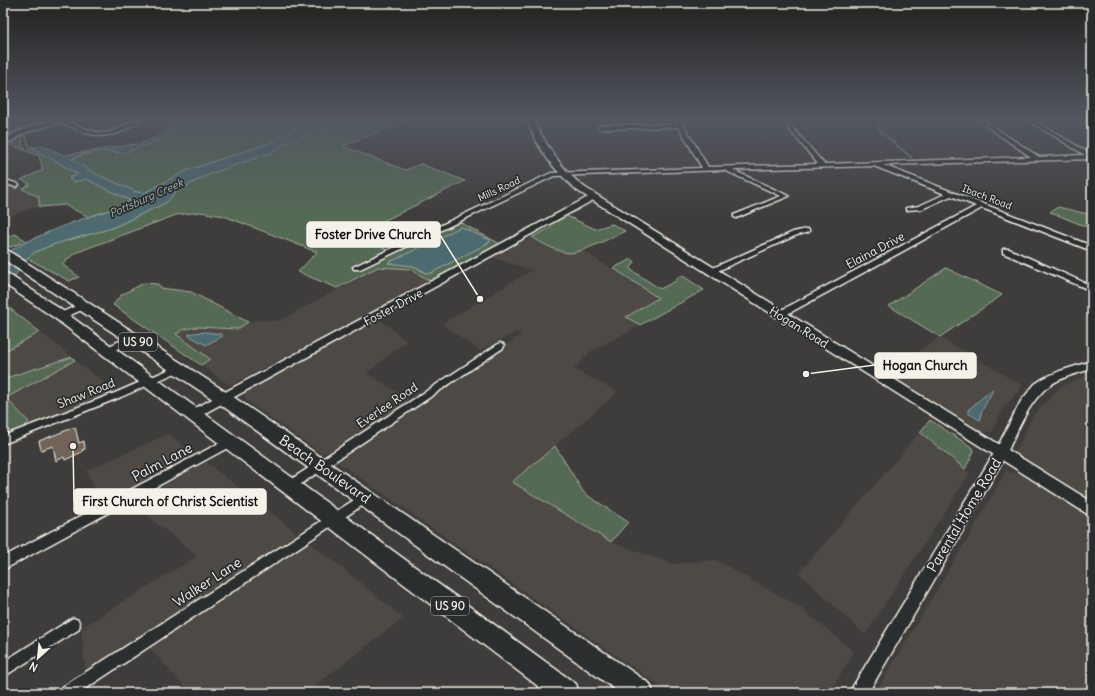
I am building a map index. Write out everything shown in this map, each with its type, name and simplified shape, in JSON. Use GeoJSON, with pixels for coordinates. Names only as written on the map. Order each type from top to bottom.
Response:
{"type":"FeatureCollection","features":[{"type":"Feature","properties":{"kind":"highway","name":"Beach Boulevard"},"geometry":{"type":"LineString","coordinates":[[3,254],[223,398],[641,693]]}},
{"type":"Feature","properties":{"kind":"highway","name":"US 90"},"geometry":{"type":"LineString","coordinates":[[3,277],[62,316],[192,416],[567,693]]}},
{"type":"Feature","properties":{"kind":"main road","name":"Hogan Road"},"geometry":{"type":"LineString","coordinates":[[546,152],[561,173],[593,198],[1092,510]]}},
{"type":"Feature","properties":{"kind":"street"},"geometry":{"type":"LineString","coordinates":[[697,152],[706,168]]}},
{"type":"Feature","properties":{"kind":"street"},"geometry":{"type":"LineString","coordinates":[[811,152],[822,165]]}},
{"type":"Feature","properties":{"kind":"street"},"geometry":{"type":"LineString","coordinates":[[1028,152],[1038,159]]}},
{"type":"Feature","properties":{"kind":"street","name":"Mills Road"},"geometry":{"type":"LineString","coordinates":[[357,268],[553,174],[1092,157]]}},
{"type":"Feature","properties":{"kind":"street","name":"Ibach Road"},"geometry":{"type":"LineString","coordinates":[[875,164],[1092,249]]}},
{"type":"Feature","properties":{"kind":"street"},"geometry":{"type":"LineString","coordinates":[[724,168],[786,196],[736,216]]}},
{"type":"Feature","properties":{"kind":"street"},"geometry":{"type":"LineString","coordinates":[[3,181],[16,185]]}},
{"type":"Feature","properties":{"kind":"street"},"geometry":{"type":"LineString","coordinates":[[908,209],[920,208],[950,194]]}},
{"type":"Feature","properties":{"kind":"street","name":"Foster Drive"},"geometry":{"type":"LineString","coordinates":[[192,416],[593,198]]}},
{"type":"Feature","properties":{"kind":"street","name":"Elaina Drive"},"geometry":{"type":"LineString","coordinates":[[779,315],[981,206]]}},
{"type":"Feature","properties":{"kind":"street"},"geometry":{"type":"LineString","coordinates":[[710,271],[795,233],[807,231]]}},
{"type":"Feature","properties":{"kind":"street"},"geometry":{"type":"LineString","coordinates":[[1006,251],[1092,289]]}},
{"type":"Feature","properties":{"kind":"street"},"geometry":{"type":"LineString","coordinates":[[62,316],[83,306]]}},
{"type":"Feature","properties":{"kind":"street"},"geometry":{"type":"LineString","coordinates":[[106,351],[132,338]]}},
{"type":"Feature","properties":{"kind":"street","name":"Everlee Road"},"geometry":{"type":"LineString","coordinates":[[288,487],[500,346]]}},
{"type":"Feature","properties":{"kind":"street","name":"Parental Home Road"},"geometry":{"type":"LineString","coordinates":[[858,693],[1001,453],[1020,413],[1040,387],[1058,376],[1092,364]]}},
{"type":"Feature","properties":{"kind":"street","name":"Shaw Road"},"geometry":{"type":"LineString","coordinates":[[3,440],[177,369]]}},
{"type":"Feature","properties":{"kind":"street","name":"Palm Lane"},"geometry":{"type":"LineString","coordinates":[[3,564],[229,442]]}},
{"type":"Feature","properties":{"kind":"street","name":"Walker Lane"},"geometry":{"type":"LineString","coordinates":[[66,693],[365,498]]}},
{"type":"Feature","properties":{"kind":"street"},"geometry":{"type":"LineString","coordinates":[[3,670],[74,625]]}},
{"type":"Feature","properties":{"kind":"shaded area"},"geometry":{"type":"Polygon","coordinates":[[[3,185],[22,189],[39,197],[39,207],[32,208],[3,219],[3,185]]]}},
{"type":"Feature","properties":{"kind":"shaded area"},"geometry":{"type":"Polygon","coordinates":[[[532,237],[546,246],[569,253],[582,250],[658,298],[626,317],[640,325],[590,352],[574,369],[618,392],[512,482],[611,542],[673,564],[716,560],[800,607],[854,652],[829,693],[670,693],[340,464],[340,459],[343,455],[521,335],[516,332],[480,351],[442,324],[532,270],[490,257],[532,237]]]}},
{"type":"Feature","properties":{"kind":"shaded area"},"geometry":{"type":"Polygon","coordinates":[[[378,267],[410,269],[432,282],[233,384],[229,385],[201,365],[210,360],[175,334],[185,329],[197,327],[238,329],[248,322],[259,320],[279,321],[378,267]]]}},
{"type":"Feature","properties":{"kind":"shaded area"},"geometry":{"type":"Polygon","coordinates":[[[378,318],[407,341],[367,373],[411,401],[334,451],[321,453],[247,401],[244,395],[251,387],[378,318]]]}},
{"type":"Feature","properties":{"kind":"shaded area"},"geometry":{"type":"Polygon","coordinates":[[[40,332],[72,357],[12,376],[3,381],[3,352],[40,332]]]}},
{"type":"Feature","properties":{"kind":"shaded area"},"geometry":{"type":"Polygon","coordinates":[[[940,337],[1023,386],[1004,407],[992,432],[979,432],[884,374],[940,337]],[[993,390],[968,413],[975,419],[981,413],[993,390]]]}},
{"type":"Feature","properties":{"kind":"shaded area"},"geometry":{"type":"Polygon","coordinates":[[[75,360],[116,392],[22,429],[28,422],[6,398],[75,360]]]}},
{"type":"Feature","properties":{"kind":"shaded area"},"geometry":{"type":"Polygon","coordinates":[[[1092,373],[1092,503],[1028,464],[1018,456],[1016,451],[1032,417],[1060,387],[1092,373]]]}},
{"type":"Feature","properties":{"kind":"shaded area"},"geometry":{"type":"Polygon","coordinates":[[[920,432],[970,473],[865,635],[799,573],[920,432]]]}},
{"type":"Feature","properties":{"kind":"shaded area"},"geometry":{"type":"Polygon","coordinates":[[[168,434],[195,454],[103,504],[86,471],[168,434]]]}},
{"type":"Feature","properties":{"kind":"shaded area"},"geometry":{"type":"Polygon","coordinates":[[[206,462],[360,582],[403,618],[306,693],[190,693],[148,646],[87,686],[81,628],[197,556],[132,503],[206,462]]]}},
{"type":"Feature","properties":{"kind":"shaded area"},"geometry":{"type":"Polygon","coordinates":[[[1007,471],[1024,475],[1092,518],[1092,693],[875,693],[975,526],[1005,472],[1007,471]]]}},
{"type":"Feature","properties":{"kind":"green space"},"geometry":{"type":"Polygon","coordinates":[[[30,152],[40,152],[79,175],[70,177],[69,179],[74,182],[86,179],[131,201],[89,217],[65,205],[39,207],[39,197],[22,189],[30,184],[21,180],[43,170],[39,156],[30,152]]]}},
{"type":"Feature","properties":{"kind":"green space"},"geometry":{"type":"Polygon","coordinates":[[[92,152],[241,152],[188,170],[144,193],[136,192],[90,171],[72,159],[92,152]]]}},
{"type":"Feature","properties":{"kind":"green space"},"geometry":{"type":"Polygon","coordinates":[[[271,152],[360,152],[405,170],[421,164],[465,181],[359,233],[387,250],[353,266],[358,270],[458,221],[502,245],[432,282],[410,269],[378,267],[337,288],[298,272],[317,252],[224,216],[200,212],[176,215],[75,253],[62,264],[79,277],[69,281],[27,258],[37,251],[54,244],[112,228],[167,202],[176,191],[210,174],[271,152]],[[461,227],[388,263],[414,266],[425,273],[431,273],[490,242],[490,240],[461,227]]]}},
{"type":"Feature","properties":{"kind":"green space"},"geometry":{"type":"Polygon","coordinates":[[[1058,207],[1092,215],[1092,229],[1050,212],[1058,207]]]}},
{"type":"Feature","properties":{"kind":"green space"},"geometry":{"type":"Polygon","coordinates":[[[565,215],[595,229],[612,224],[625,231],[589,248],[570,253],[556,250],[532,237],[552,227],[549,224],[565,215]]]}},
{"type":"Feature","properties":{"kind":"green space"},"geometry":{"type":"Polygon","coordinates":[[[3,231],[11,236],[15,234],[27,241],[10,247],[3,243],[3,231]]]}},
{"type":"Feature","properties":{"kind":"green space"},"geometry":{"type":"Polygon","coordinates":[[[632,259],[635,262],[630,269],[660,289],[676,281],[679,276],[683,276],[704,290],[640,325],[626,317],[658,298],[613,268],[632,259]]]}},
{"type":"Feature","properties":{"kind":"green space"},"geometry":{"type":"Polygon","coordinates":[[[946,268],[1002,295],[940,337],[889,306],[946,268]]]}},
{"type":"Feature","properties":{"kind":"green space"},"geometry":{"type":"Polygon","coordinates":[[[144,283],[158,284],[161,288],[191,292],[248,322],[238,329],[197,327],[185,329],[176,334],[210,359],[201,365],[113,305],[121,295],[144,283]]]}},
{"type":"Feature","properties":{"kind":"green space"},"geometry":{"type":"Polygon","coordinates":[[[3,303],[40,332],[3,352],[3,303]]]}},
{"type":"Feature","properties":{"kind":"green space"},"geometry":{"type":"Polygon","coordinates":[[[72,357],[75,360],[6,398],[29,422],[22,429],[3,437],[3,381],[12,376],[72,357]]]}},
{"type":"Feature","properties":{"kind":"green space"},"geometry":{"type":"Polygon","coordinates":[[[930,420],[973,448],[974,451],[965,469],[920,432],[930,420]]]}},
{"type":"Feature","properties":{"kind":"green space"},"geometry":{"type":"Polygon","coordinates":[[[555,446],[584,493],[628,522],[611,542],[512,482],[555,446]]]}},
{"type":"Feature","properties":{"kind":"water","name":"Pottsburg Creek"},"geometry":{"type":"Polygon","coordinates":[[[40,152],[58,152],[64,155],[80,152],[92,152],[85,153],[72,159],[90,171],[136,192],[144,193],[188,170],[241,152],[272,152],[210,174],[176,191],[167,202],[112,228],[55,244],[37,251],[27,258],[7,288],[3,291],[3,255],[44,234],[131,201],[86,179],[74,182],[69,179],[78,174],[40,152]]]}},
{"type":"Feature","properties":{"kind":"water"},"geometry":{"type":"Polygon","coordinates":[[[461,227],[490,240],[490,242],[429,274],[414,266],[388,263],[461,227]]]}},
{"type":"Feature","properties":{"kind":"water"},"geometry":{"type":"Polygon","coordinates":[[[207,332],[221,334],[223,336],[206,345],[188,335],[193,333],[207,332]]]}},
{"type":"Feature","properties":{"kind":"water"},"geometry":{"type":"Polygon","coordinates":[[[991,390],[993,390],[981,413],[981,419],[979,420],[968,413],[968,410],[991,390]]]}},
{"type":"Feature","properties":{"kind":"building"},"geometry":{"type":"Polygon","coordinates":[[[75,427],[79,443],[84,441],[85,449],[82,450],[82,452],[65,460],[64,457],[56,461],[53,446],[41,450],[39,441],[75,427]]]}},
{"type":"Feature","properties":{"kind":"waterway"},"geometry":{"type":"LineString","coordinates":[[905,152],[912,158]]}},
{"type":"Feature","properties":{"kind":"place","name":"Foster Drive Church"},"geometry":{"type":"Point","coordinates":[480,299]}},
{"type":"Feature","properties":{"kind":"place","name":"Hogan Church"},"geometry":{"type":"Point","coordinates":[806,374]}},
{"type":"Feature","properties":{"kind":"place","name":"First Church of Christ Scientist"},"geometry":{"type":"Point","coordinates":[73,446]}}]}
